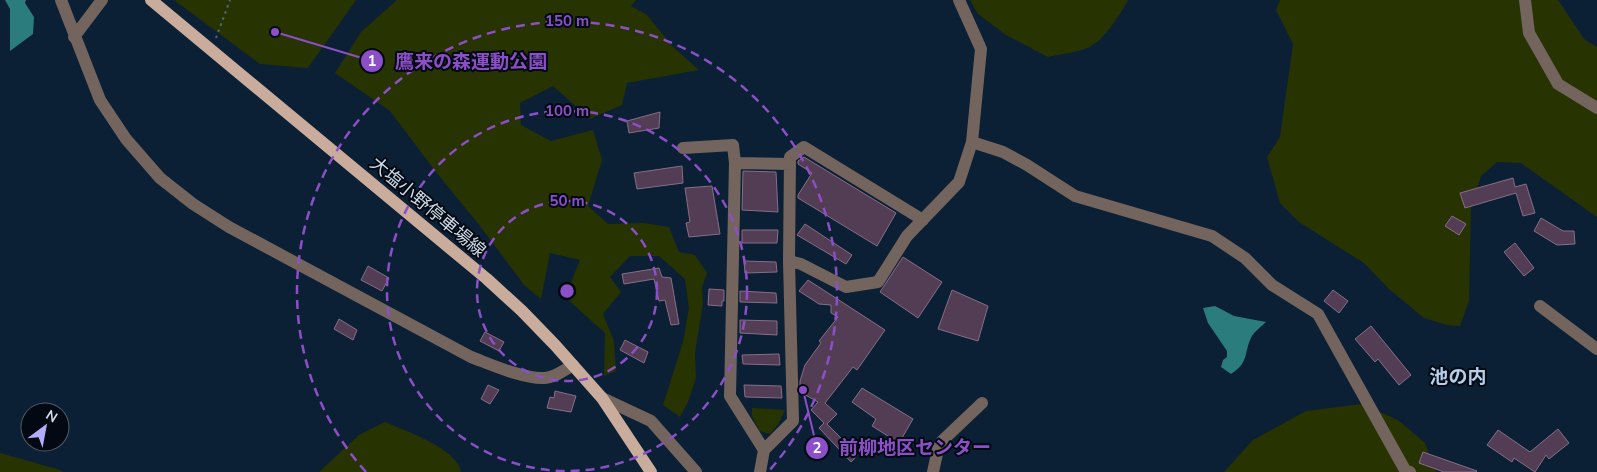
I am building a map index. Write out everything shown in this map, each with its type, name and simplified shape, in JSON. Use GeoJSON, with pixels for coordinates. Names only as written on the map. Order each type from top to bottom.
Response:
{"type":"FeatureCollection","features":[{"type":"Feature","properties":{"kind":"main road","name":"大塩小野停車場線"},"geometry":{"type":"LineString","coordinates":[[151,0],[487,279],[522,311],[602,398],[650,472]]}},
{"type":"Feature","properties":{"kind":"street"},"geometry":{"type":"LineString","coordinates":[[61,0],[100,100],[126,139],[160,178],[193,204],[229,228],[471,357],[504,370],[544,378],[555,375],[572,365]]}},
{"type":"Feature","properties":{"kind":"street"},"geometry":{"type":"LineString","coordinates":[[74,37],[102,0]]}},
{"type":"Feature","properties":{"kind":"street"},"geometry":{"type":"LineString","coordinates":[[790,261],[801,264],[846,287],[878,282],[907,236],[958,182],[972,142],[981,49],[960,0]]}},
{"type":"Feature","properties":{"kind":"street"},"geometry":{"type":"LineString","coordinates":[[1525,0],[1529,32],[1558,84],[1597,108]]}},
{"type":"Feature","properties":{"kind":"street"},"geometry":{"type":"LineString","coordinates":[[972,142],[1011,156],[1075,196],[1212,236],[1246,258],[1272,285],[1318,314],[1405,470],[1410,472]]}},
{"type":"Feature","properties":{"kind":"street"},"geometry":{"type":"LineString","coordinates":[[683,148],[733,145],[735,163],[730,396],[764,450]]}},
{"type":"Feature","properties":{"kind":"street"},"geometry":{"type":"LineString","coordinates":[[760,472],[764,450],[793,421],[790,157],[804,147],[923,220]]}},
{"type":"Feature","properties":{"kind":"street"},"geometry":{"type":"LineString","coordinates":[[735,163],[790,164]]}},
{"type":"Feature","properties":{"kind":"street"},"geometry":{"type":"LineString","coordinates":[[1540,306],[1597,349]]}},
{"type":"Feature","properties":{"kind":"street"},"geometry":{"type":"LineString","coordinates":[[602,398],[651,421],[696,472]]}},
{"type":"Feature","properties":{"kind":"street"},"geometry":{"type":"LineString","coordinates":[[933,472],[938,449],[942,441],[982,403]]}},
{"type":"Feature","properties":{"kind":"path"},"geometry":{"type":"LineString","coordinates":[[215,41],[230,0]]}},
{"type":"Feature","properties":{"kind":"shaded area"},"geometry":{"type":"Polygon","coordinates":[[[5,0],[26,0],[25,3],[34,17],[33,34],[10,51],[10,9],[5,0]]]}},
{"type":"Feature","properties":{"kind":"shaded area"},"geometry":{"type":"Polygon","coordinates":[[[174,0],[356,0],[308,68],[260,64],[174,0]]]}},
{"type":"Feature","properties":{"kind":"shaded area"},"geometry":{"type":"Polygon","coordinates":[[[397,0],[636,0],[631,6],[647,15],[673,47],[699,70],[627,83],[622,105],[590,119],[553,86],[520,103],[521,125],[551,141],[593,130],[602,160],[588,206],[608,224],[643,223],[669,227],[679,252],[695,255],[707,273],[702,287],[703,304],[695,353],[696,378],[688,402],[680,417],[663,405],[683,342],[689,308],[685,279],[659,256],[630,256],[610,277],[621,292],[603,314],[614,341],[616,371],[604,376],[605,333],[565,297],[580,260],[550,253],[541,299],[525,286],[390,111],[335,73],[361,32],[397,0]]]}},
{"type":"Feature","properties":{"kind":"shaded area"},"geometry":{"type":"Polygon","coordinates":[[[970,0],[1128,0],[1110,27],[1093,45],[1078,51],[1048,57],[1006,35],[978,14],[970,0]]]}},
{"type":"Feature","properties":{"kind":"shaded area"},"geometry":{"type":"Polygon","coordinates":[[[1280,0],[1558,0],[1584,39],[1597,47],[1597,217],[1521,163],[1497,162],[1481,176],[1471,208],[1469,301],[1460,326],[1447,325],[1424,318],[1389,289],[1364,263],[1299,222],[1280,203],[1267,157],[1280,137],[1293,44],[1276,10],[1280,0]]]}},
{"type":"Feature","properties":{"kind":"shaded area"},"geometry":{"type":"Polygon","coordinates":[[[1215,306],[1234,316],[1266,322],[1252,336],[1244,361],[1231,374],[1221,367],[1223,360],[1227,357],[1227,351],[1208,323],[1203,308],[1215,306]]]}},
{"type":"Feature","properties":{"kind":"shaded area"},"geometry":{"type":"Polygon","coordinates":[[[1362,404],[1398,420],[1425,443],[1436,472],[1224,472],[1253,440],[1306,411],[1362,404]]]}},
{"type":"Feature","properties":{"kind":"shaded area"},"geometry":{"type":"Polygon","coordinates":[[[752,408],[785,410],[779,423],[770,434],[759,431],[752,416],[752,408]]]}},
{"type":"Feature","properties":{"kind":"shaded area"},"geometry":{"type":"Polygon","coordinates":[[[385,422],[417,435],[440,448],[457,463],[461,472],[319,472],[359,435],[385,422]]]}},
{"type":"Feature","properties":{"kind":"shaded area"},"geometry":{"type":"Polygon","coordinates":[[[0,453],[57,469],[64,472],[0,472],[0,453]]]}},
{"type":"Feature","properties":{"kind":"building"},"geometry":{"type":"Polygon","coordinates":[[[660,112],[659,128],[629,133],[627,121],[660,112]]]}},
{"type":"Feature","properties":{"kind":"building"},"geometry":{"type":"Polygon","coordinates":[[[804,157],[896,213],[877,246],[798,198],[812,173],[798,164],[798,161],[804,157]]]}},
{"type":"Feature","properties":{"kind":"building"},"geometry":{"type":"Polygon","coordinates":[[[682,166],[683,183],[637,189],[634,173],[682,166]]]}},
{"type":"Feature","properties":{"kind":"building"},"geometry":{"type":"Polygon","coordinates":[[[743,171],[776,172],[778,212],[742,210],[743,171]]]}},
{"type":"Feature","properties":{"kind":"building"},"geometry":{"type":"Polygon","coordinates":[[[1513,178],[1515,187],[1526,184],[1535,213],[1523,216],[1516,193],[1465,208],[1460,193],[1513,178]]]}},
{"type":"Feature","properties":{"kind":"building"},"geometry":{"type":"Polygon","coordinates":[[[712,186],[720,234],[689,237],[686,223],[690,222],[685,188],[712,186]]]}},
{"type":"Feature","properties":{"kind":"building"},"geometry":{"type":"Polygon","coordinates":[[[1452,216],[1466,224],[1459,235],[1445,226],[1452,216]]]}},
{"type":"Feature","properties":{"kind":"building"},"geometry":{"type":"Polygon","coordinates":[[[1541,218],[1563,231],[1574,231],[1575,244],[1557,245],[1534,231],[1541,218]]]}},
{"type":"Feature","properties":{"kind":"building"},"geometry":{"type":"Polygon","coordinates":[[[805,224],[852,255],[846,264],[797,235],[805,224]]]}},
{"type":"Feature","properties":{"kind":"building"},"geometry":{"type":"Polygon","coordinates":[[[742,230],[778,230],[777,243],[742,243],[742,230]]]}},
{"type":"Feature","properties":{"kind":"building"},"geometry":{"type":"Polygon","coordinates":[[[1515,243],[1534,268],[1524,276],[1504,252],[1515,243]]]}},
{"type":"Feature","properties":{"kind":"building"},"geometry":{"type":"Polygon","coordinates":[[[903,257],[942,282],[918,318],[880,292],[903,257]]]}},
{"type":"Feature","properties":{"kind":"building"},"geometry":{"type":"Polygon","coordinates":[[[744,261],[776,262],[777,272],[745,273],[744,261]]]}},
{"type":"Feature","properties":{"kind":"building"},"geometry":{"type":"Polygon","coordinates":[[[368,266],[389,278],[382,291],[361,280],[368,266]]]}},
{"type":"Feature","properties":{"kind":"building"},"geometry":{"type":"Polygon","coordinates":[[[659,268],[662,277],[671,278],[679,324],[671,325],[665,300],[659,301],[654,279],[624,284],[622,274],[659,268]]]}},
{"type":"Feature","properties":{"kind":"building"},"geometry":{"type":"Polygon","coordinates":[[[808,280],[885,330],[857,370],[853,367],[825,403],[837,414],[827,424],[858,455],[851,462],[819,428],[824,423],[811,410],[818,402],[800,392],[800,381],[805,365],[821,343],[819,341],[838,317],[831,313],[831,305],[819,304],[799,291],[808,280]]]}},
{"type":"Feature","properties":{"kind":"building"},"geometry":{"type":"Polygon","coordinates":[[[709,289],[724,290],[722,306],[708,305],[709,289]]]}},
{"type":"Feature","properties":{"kind":"building"},"geometry":{"type":"Polygon","coordinates":[[[952,290],[988,306],[978,341],[938,329],[952,290]]]}},
{"type":"Feature","properties":{"kind":"building"},"geometry":{"type":"Polygon","coordinates":[[[1333,290],[1348,301],[1339,313],[1324,301],[1333,290]]]}},
{"type":"Feature","properties":{"kind":"building"},"geometry":{"type":"Polygon","coordinates":[[[740,291],[776,293],[777,303],[740,302],[740,291]]]}},
{"type":"Feature","properties":{"kind":"building"},"geometry":{"type":"Polygon","coordinates":[[[339,319],[357,330],[353,340],[334,329],[339,319]]]}},
{"type":"Feature","properties":{"kind":"building"},"geometry":{"type":"Polygon","coordinates":[[[740,320],[777,321],[777,335],[740,333],[740,320]]]}},
{"type":"Feature","properties":{"kind":"building"},"geometry":{"type":"Polygon","coordinates":[[[1371,326],[1411,375],[1399,385],[1378,359],[1375,362],[1355,339],[1371,326]]]}},
{"type":"Feature","properties":{"kind":"building"},"geometry":{"type":"Polygon","coordinates":[[[485,332],[504,342],[499,351],[480,341],[485,332]]]}},
{"type":"Feature","properties":{"kind":"building"},"geometry":{"type":"Polygon","coordinates":[[[625,340],[648,352],[644,363],[620,350],[625,340]]]}},
{"type":"Feature","properties":{"kind":"building"},"geometry":{"type":"Polygon","coordinates":[[[779,354],[780,365],[743,364],[742,355],[779,354]]]}},
{"type":"Feature","properties":{"kind":"building"},"geometry":{"type":"Polygon","coordinates":[[[488,385],[499,390],[490,404],[481,399],[488,385]]]}},
{"type":"Feature","properties":{"kind":"building"},"geometry":{"type":"Polygon","coordinates":[[[744,385],[781,386],[782,398],[745,397],[744,385]]]}},
{"type":"Feature","properties":{"kind":"building"},"geometry":{"type":"Polygon","coordinates":[[[862,388],[913,419],[899,443],[872,426],[876,419],[852,402],[862,388]]]}},
{"type":"Feature","properties":{"kind":"building"},"geometry":{"type":"Polygon","coordinates":[[[555,391],[576,396],[571,412],[547,408],[550,397],[554,398],[555,391]]]}},
{"type":"Feature","properties":{"kind":"building"},"geometry":{"type":"Polygon","coordinates":[[[1558,429],[1569,443],[1549,459],[1546,455],[1535,472],[1514,458],[1512,462],[1487,445],[1498,430],[1530,452],[1558,429]]]}},
{"type":"Feature","properties":{"kind":"building"},"geometry":{"type":"Polygon","coordinates":[[[1423,452],[1477,471],[1444,472],[1419,463],[1423,452]]]}},
{"type":"Feature","properties":{"kind":"place","name":"鷹来の森運動公園"},"geometry":{"type":"Point","coordinates":[275,32]}},
{"type":"Feature","properties":{"kind":"place","name":"前柳地区センター"},"geometry":{"type":"Point","coordinates":[803,390]}},
{"type":"Feature","properties":{"kind":"district","name":"池の内"},"geometry":{"type":"Point","coordinates":[1458,377]}}]}
